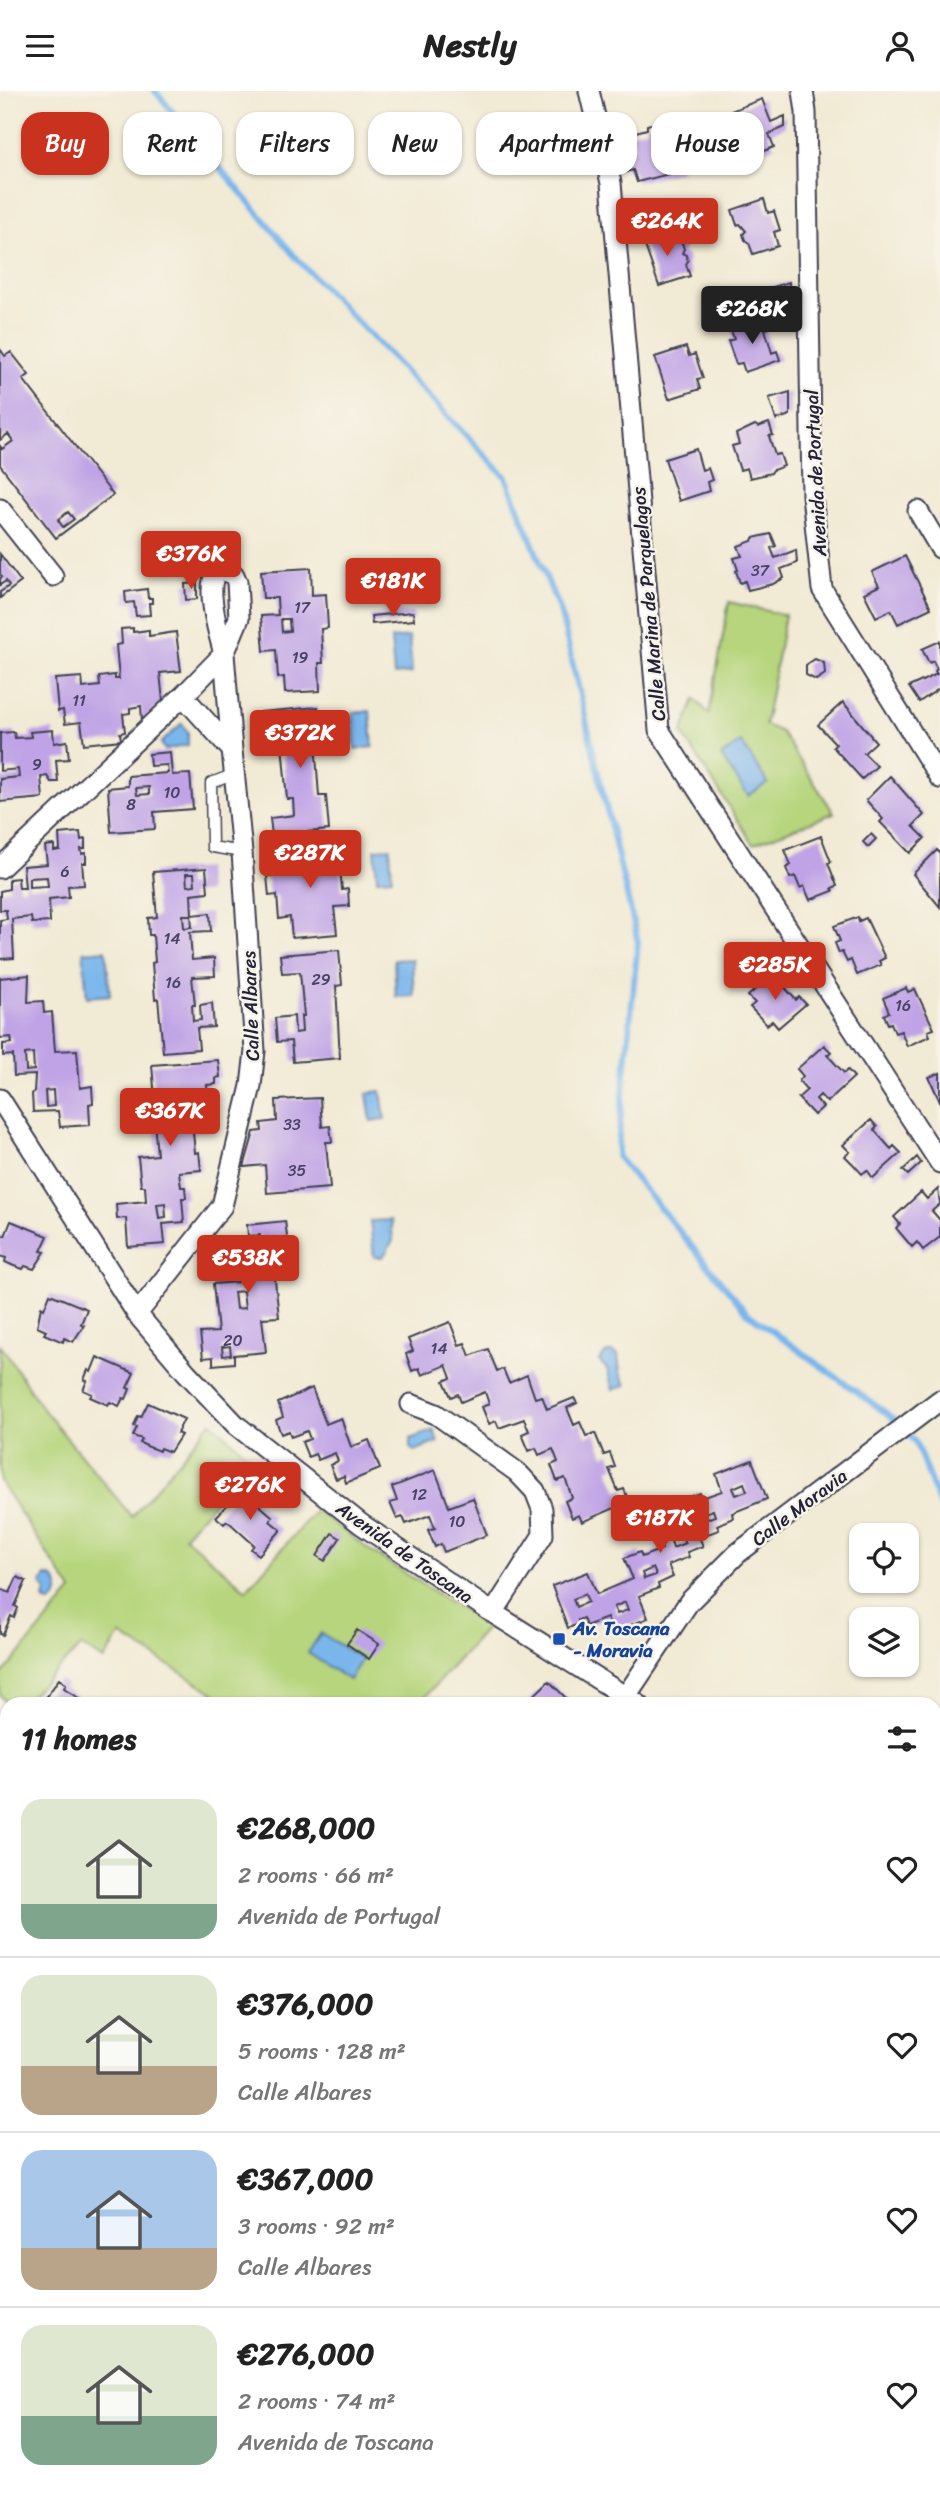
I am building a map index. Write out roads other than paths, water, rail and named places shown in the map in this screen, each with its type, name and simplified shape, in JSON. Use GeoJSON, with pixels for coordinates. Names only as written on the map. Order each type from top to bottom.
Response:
{"type":"FeatureCollection","features":[{"type":"Feature","properties":{"kind":"street","name":"Calle Marina de Parquelagos"},"geometry":{"type":"LineString","coordinates":[[589,91],[611,183],[659,730],[940,1163]]}},
{"type":"Feature","properties":{"kind":"street","name":"Avenida de Portugal"},"geometry":{"type":"LineString","coordinates":[[803,91],[806,112],[812,495],[822,589],[940,778]]}},
{"type":"Feature","properties":{"kind":"street"},"geometry":{"type":"LineString","coordinates":[[0,509],[53,576]]}},
{"type":"Feature","properties":{"kind":"street"},"geometry":{"type":"LineString","coordinates":[[918,510],[940,548]]}},
{"type":"Feature","properties":{"kind":"street","name":"Calle Albares"},"geometry":{"type":"LineString","coordinates":[[4,856],[183,697],[224,654],[242,852],[255,1051],[251,1086],[222,1206],[137,1314]]}},
{"type":"Feature","properties":{"kind":"street"},"geometry":{"type":"LineString","coordinates":[[183,697],[232,750]]}},
{"type":"Feature","properties":{"kind":"street","name":"Avenida de Toscana"},"geometry":{"type":"LineString","coordinates":[[0,1099],[137,1314],[186,1372],[246,1433],[361,1524],[620,1697]]}},
{"type":"Feature","properties":{"kind":"street","name":"Calle Moravia"},"geometry":{"type":"LineString","coordinates":[[631,1697],[689,1602],[738,1553],[938,1402]]}},
{"type":"Feature","properties":{"kind":"street"},"geometry":{"type":"LineString","coordinates":[[411,1404],[436,1414],[517,1472],[535,1491],[542,1509],[543,1535],[494,1613]]}},
{"type":"Feature","properties":{"kind":"lane"},"geometry":{"type":"LineString","coordinates":[[235,774],[211,783],[212,847],[242,852]]}},
{"type":"Feature","properties":{"kind":"water"},"geometry":{"type":"Polygon","coordinates":[[[386,568],[395,569],[400,577],[401,591],[394,600],[385,600],[379,592],[379,575],[386,568]]]}},
{"type":"Feature","properties":{"kind":"water"},"geometry":{"type":"Polygon","coordinates":[[[409,637],[412,673],[394,675],[391,639],[409,637]]]}},
{"type":"Feature","properties":{"kind":"water"},"geometry":{"type":"Polygon","coordinates":[[[370,711],[373,747],[355,749],[352,713],[370,711]]]}},
{"type":"Feature","properties":{"kind":"water"},"geometry":{"type":"Polygon","coordinates":[[[182,723],[188,733],[188,745],[165,750],[161,743],[182,723]]]}},
{"type":"Feature","properties":{"kind":"water"},"geometry":{"type":"Polygon","coordinates":[[[741,742],[768,783],[748,796],[721,756],[741,742]]]}},
{"type":"Feature","properties":{"kind":"water"},"geometry":{"type":"Polygon","coordinates":[[[390,848],[392,878],[377,879],[375,849],[390,848]]]}},
{"type":"Feature","properties":{"kind":"water"},"geometry":{"type":"Polygon","coordinates":[[[106,950],[110,995],[87,997],[83,952],[106,950]]]}},
{"type":"Feature","properties":{"kind":"water"},"geometry":{"type":"Polygon","coordinates":[[[412,959],[414,996],[396,997],[394,960],[412,959]]]}},
{"type":"Feature","properties":{"kind":"water"},"geometry":{"type":"Polygon","coordinates":[[[381,1091],[385,1119],[371,1121],[367,1093],[381,1091]]]}},
{"type":"Feature","properties":{"kind":"water"},"geometry":{"type":"Polygon","coordinates":[[[391,1220],[393,1241],[383,1257],[374,1257],[370,1221],[391,1220]]]}},
{"type":"Feature","properties":{"kind":"water"},"geometry":{"type":"Polygon","coordinates":[[[611,1352],[618,1355],[620,1373],[626,1385],[613,1390],[607,1369],[599,1361],[611,1352]]]}},
{"type":"Feature","properties":{"kind":"water"},"geometry":{"type":"Polygon","coordinates":[[[434,1430],[438,1442],[415,1451],[410,1448],[410,1439],[434,1430]]]}},
{"type":"Feature","properties":{"kind":"water"},"geometry":{"type":"Polygon","coordinates":[[[46,1576],[56,1581],[58,1588],[56,1598],[50,1603],[44,1600],[46,1591],[41,1584],[46,1576]]]}},
{"type":"Feature","properties":{"kind":"water"},"geometry":{"type":"Polygon","coordinates":[[[321,1633],[362,1659],[349,1680],[308,1653],[321,1633]]]}},
{"type":"Feature","properties":{"kind":"waterway"},"geometry":{"type":"LineString","coordinates":[[155,91],[298,260],[506,477],[561,614],[638,942],[617,1156],[747,1313],[886,1413],[915,1441],[940,1506]]}},
{"type":"Feature","properties":{"kind":"place","name":"Av. Toscana - Moravia"},"geometry":{"type":"Point","coordinates":[559,1639]}}]}
